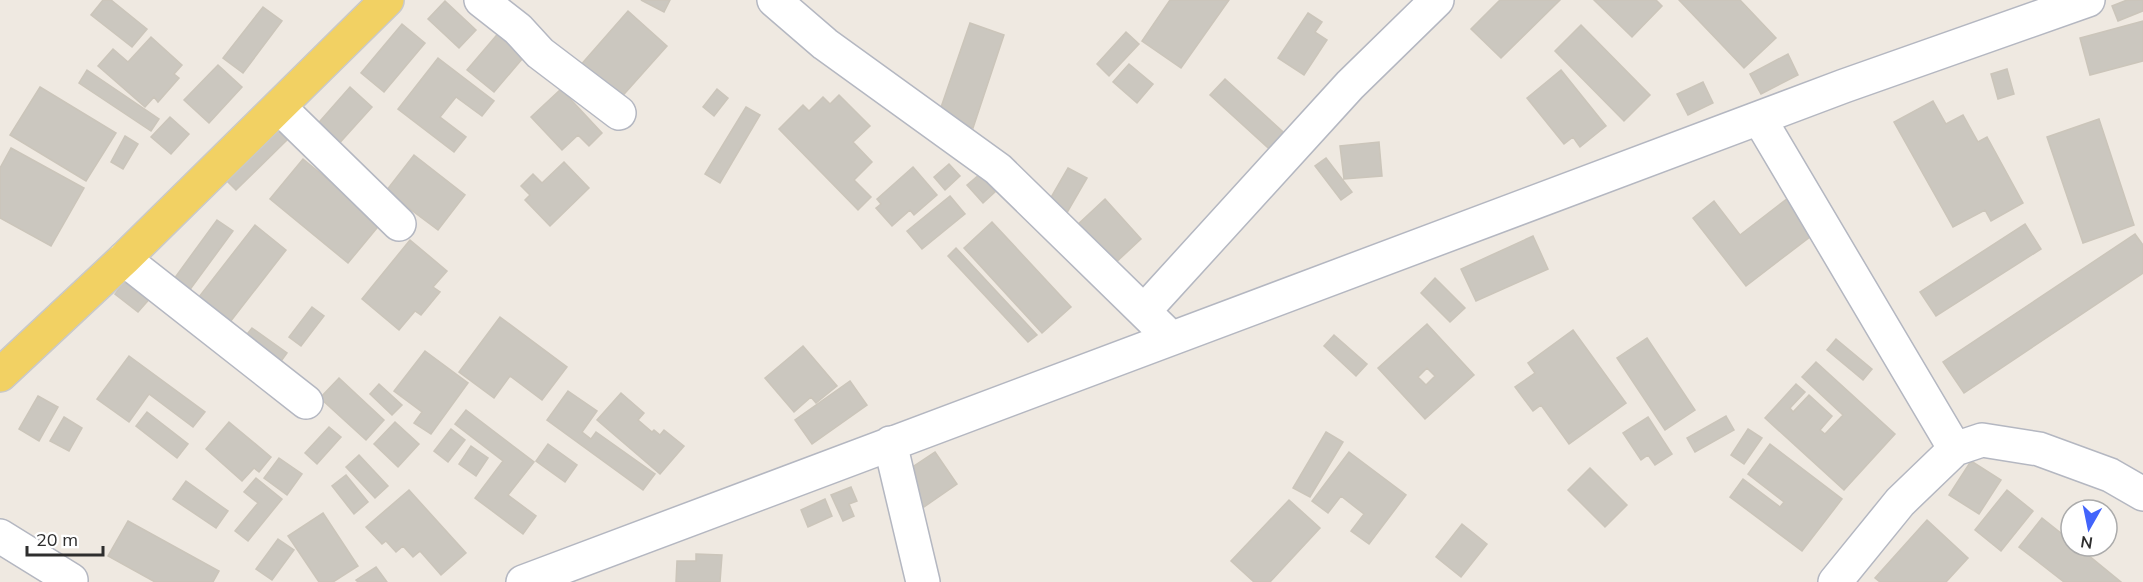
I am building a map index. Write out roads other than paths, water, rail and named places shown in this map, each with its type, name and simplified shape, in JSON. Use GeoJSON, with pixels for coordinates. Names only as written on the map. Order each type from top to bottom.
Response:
{"type":"FeatureCollection","features":[{"type":"Feature","properties":{"kind":"main road"},"geometry":{"type":"LineString","coordinates":[[0,375],[124,259],[387,0]]}},
{"type":"Feature","properties":{"kind":"street"},"geometry":{"type":"LineString","coordinates":[[481,0],[519,29],[540,53],[619,113]]}},
{"type":"Feature","properties":{"kind":"street"},"geometry":{"type":"LineString","coordinates":[[774,0],[825,44],[998,169],[1171,338]]}},
{"type":"Feature","properties":{"kind":"street"},"geometry":{"type":"LineString","coordinates":[[1144,311],[1350,85],[1437,0]]}},
{"type":"Feature","properties":{"kind":"street"},"geometry":{"type":"LineString","coordinates":[[522,582],[571,572],[890,443],[1759,118],[2040,8],[2088,0]]}},
{"type":"Feature","properties":{"kind":"street"},"geometry":{"type":"LineString","coordinates":[[279,107],[399,224]]}},
{"type":"Feature","properties":{"kind":"street"},"geometry":{"type":"LineString","coordinates":[[1759,118],[1955,449]]}},
{"type":"Feature","properties":{"kind":"street"},"geometry":{"type":"LineString","coordinates":[[124,259],[306,402]]}},
{"type":"Feature","properties":{"kind":"street"},"geometry":{"type":"LineString","coordinates":[[1842,580],[1900,502],[1955,449],[1982,440],[2039,449],[2110,475],[2143,494]]}},
{"type":"Feature","properties":{"kind":"street"},"geometry":{"type":"LineString","coordinates":[[890,443],[923,582]]}},
{"type":"Feature","properties":{"kind":"street"},"geometry":{"type":"LineString","coordinates":[[0,536],[71,580]]}}]}
